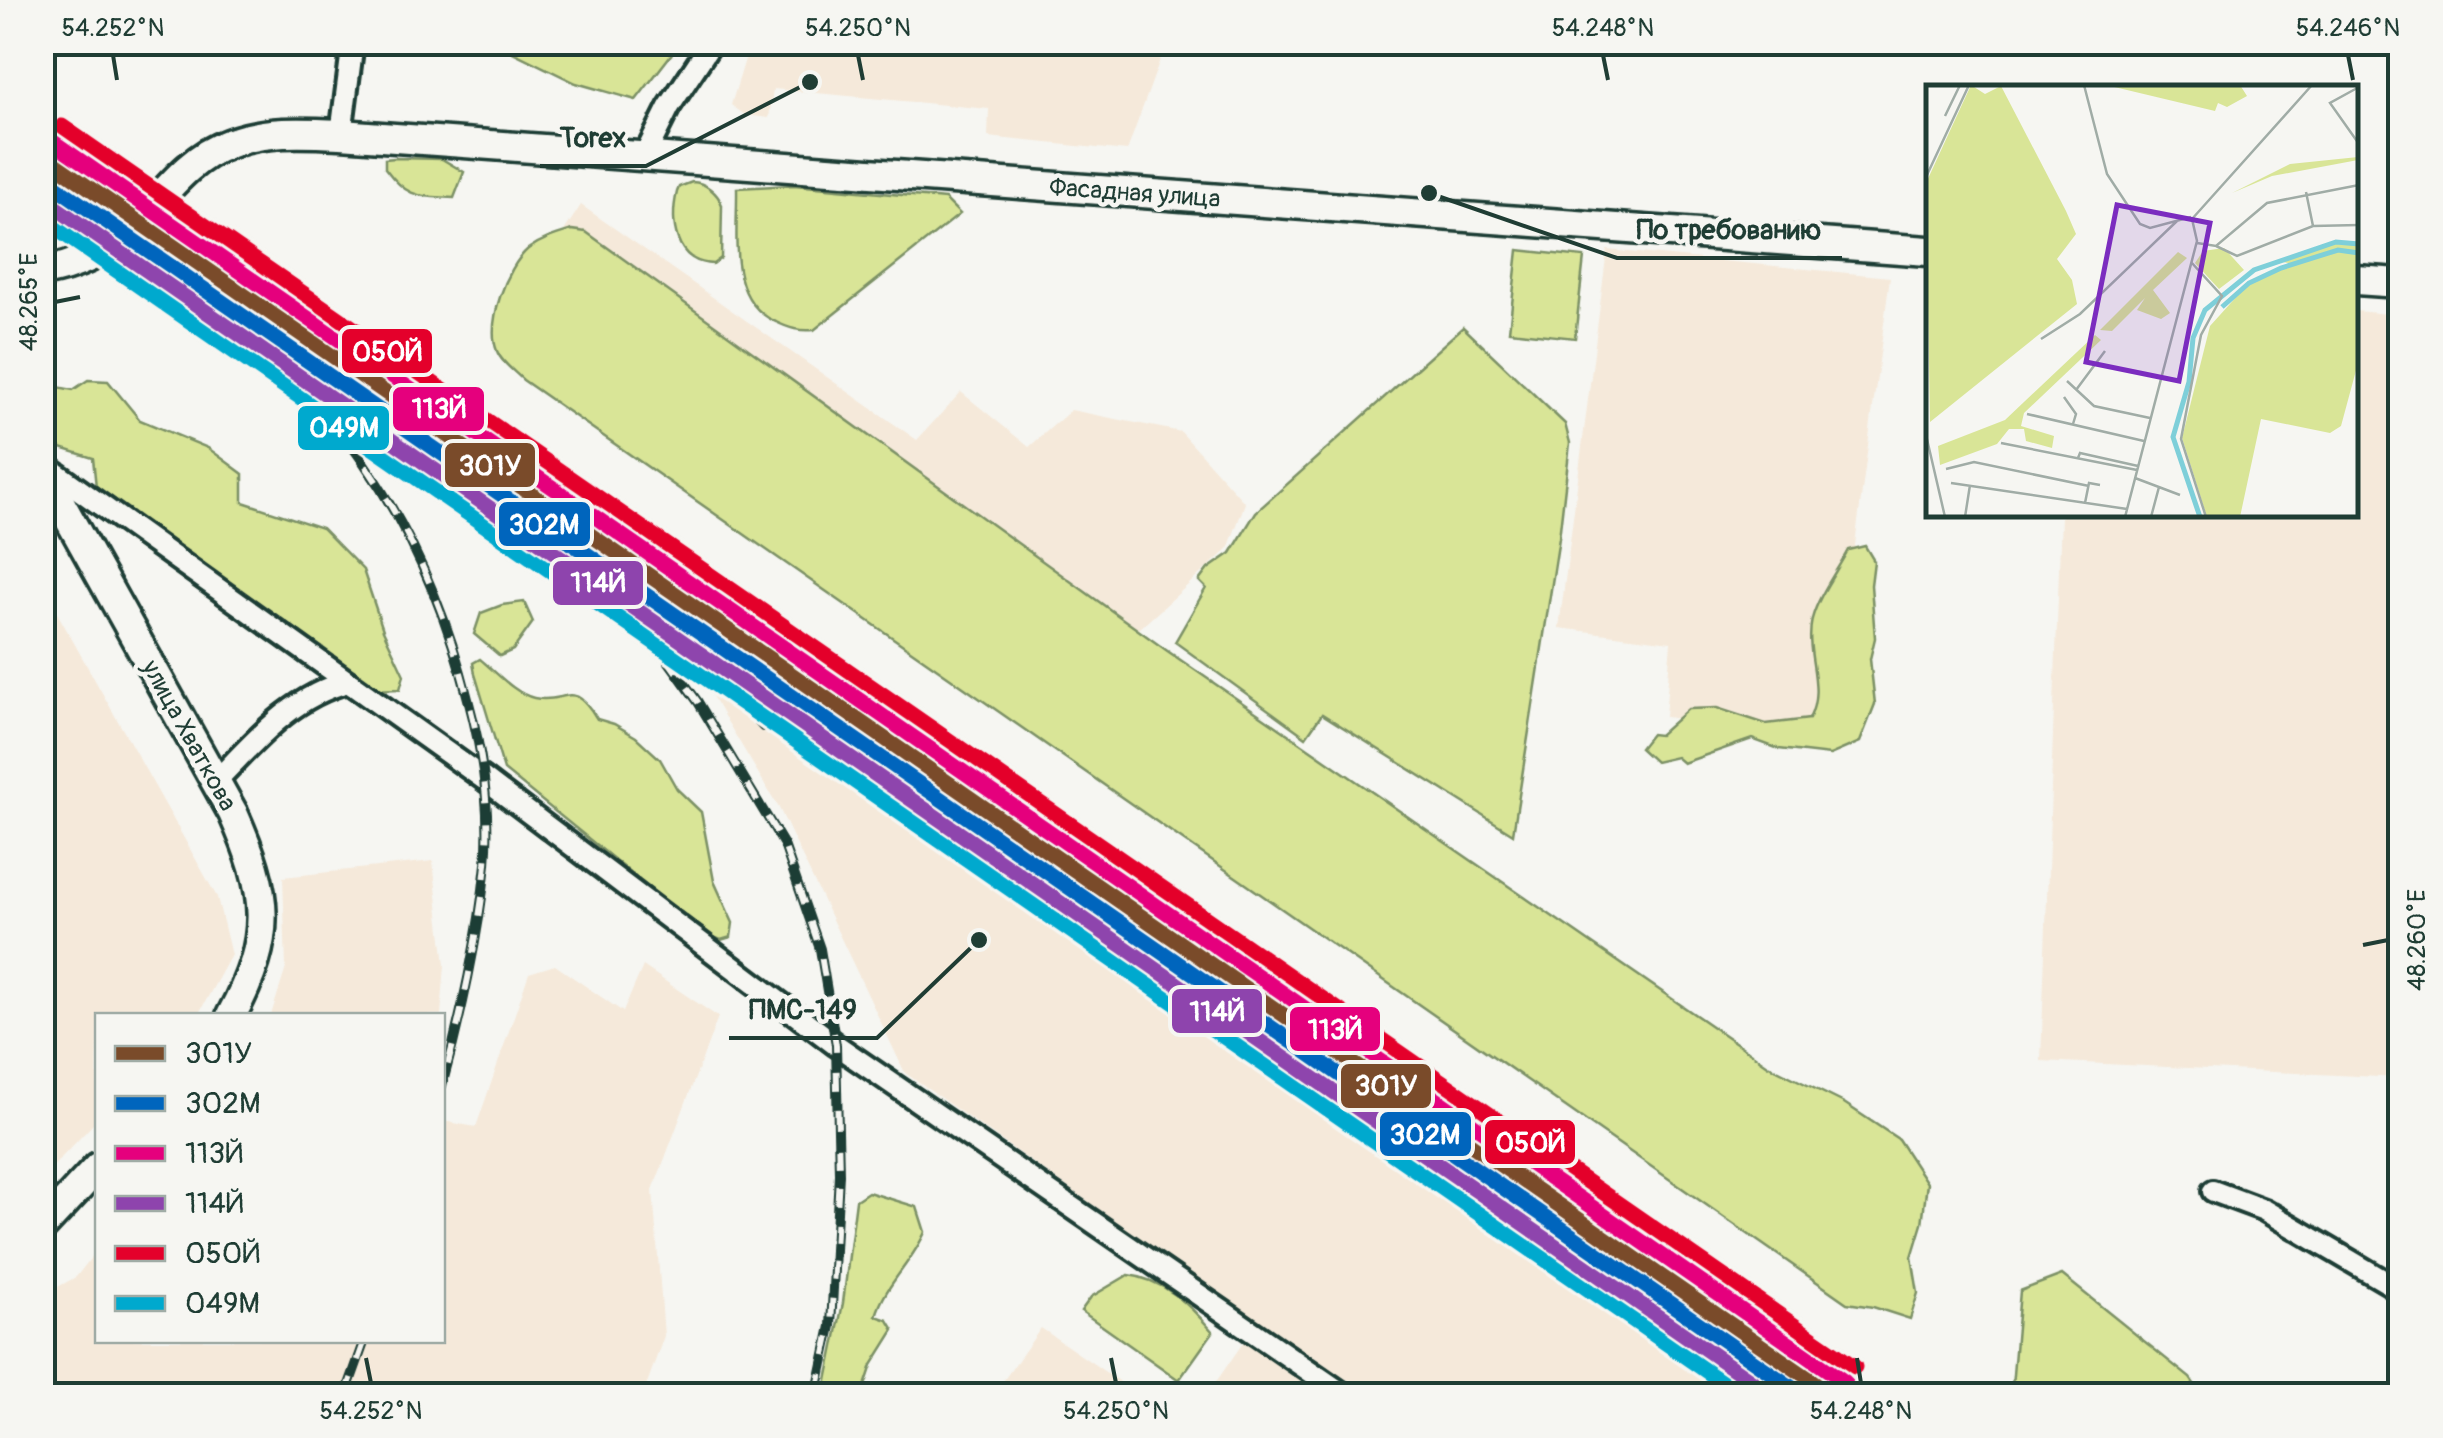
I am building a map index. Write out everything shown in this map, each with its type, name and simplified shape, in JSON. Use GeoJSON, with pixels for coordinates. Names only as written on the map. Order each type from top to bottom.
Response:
{"type":"FeatureCollection","features":[{"type":"Feature","properties":{"kind":"main road","name":"Фасадная улица"},"geometry":{"type":"LineString","coordinates":[[42,272],[73,265],[100,252],[127,232],[186,168],[224,145],[265,133],[341,134],[1926,251]]}},
{"type":"Feature","properties":{"kind":"main road"},"geometry":{"type":"LineString","coordinates":[[2358,280],[2400,282]]}},
{"type":"Feature","properties":{"kind":"main road","name":"улица Хваткова"},"geometry":{"type":"LineString","coordinates":[[42,466],[248,846],[261,896],[260,954],[232,1013]]}},
{"type":"Feature","properties":{"kind":"main road"},"geometry":{"type":"LineString","coordinates":[[42,1227],[95,1170]]}},
{"type":"Feature","properties":{"kind":"street"},"geometry":{"type":"LineString","coordinates":[[341,134],[353,42]]}},
{"type":"Feature","properties":{"kind":"street"},"geometry":{"type":"LineString","coordinates":[[644,157],[669,108],[712,42]]}},
{"type":"Feature","properties":{"kind":"street"},"geometry":{"type":"LineString","coordinates":[[42,466],[484,779],[836,1045],[1346,1396]]}},
{"type":"Feature","properties":{"kind":"street"},"geometry":{"type":"LineString","coordinates":[[216,781],[258,737],[302,700],[348,682]]}},
{"type":"Feature","properties":{"kind":"street"},"geometry":{"type":"LineString","coordinates":[[2212,1191],[2264,1210],[2400,1290]]}},
{"type":"Feature","properties":{"kind":"shaded area"},"geometry":{"type":"Polygon","coordinates":[[[750,42],[1166,43],[1127,151],[988,137],[989,109],[773,89],[769,118],[745,115],[731,105],[750,42]]]}},
{"type":"Feature","properties":{"kind":"shaded area"},"geometry":{"type":"Polygon","coordinates":[[[581,205],[917,440],[961,392],[1029,447],[1071,410],[1181,432],[1245,503],[1228,549],[1118,648],[555,245],[581,205]]]}},
{"type":"Feature","properties":{"kind":"shaded area"},"geometry":{"type":"Polygon","coordinates":[[[1607,250],[1890,277],[1855,545],[1806,735],[1665,717],[1671,642],[1559,628],[1607,250]]]}},
{"type":"Feature","properties":{"kind":"shaded area"},"geometry":{"type":"Polygon","coordinates":[[[2358,311],[2400,315],[2400,1078],[2041,1061],[2061,518],[2358,518],[2358,311]]]}},
{"type":"Feature","properties":{"kind":"shaded area"},"geometry":{"type":"Polygon","coordinates":[[[42,586],[217,897],[231,955],[199,1013],[95,1013],[95,1122],[43,1177],[42,586]]]}},
{"type":"Feature","properties":{"kind":"shaded area"},"geometry":{"type":"Polygon","coordinates":[[[726,666],[1465,1185],[1579,1274],[1753,1395],[1207,1395],[1258,1321],[905,1073],[779,808],[706,686],[726,666]]]}},
{"type":"Feature","properties":{"kind":"shaded area"},"geometry":{"type":"Polygon","coordinates":[[[433,861],[445,965],[441,1013],[272,1013],[286,968],[283,877],[433,861]]]}},
{"type":"Feature","properties":{"kind":"shaded area"},"geometry":{"type":"Polygon","coordinates":[[[555,965],[623,1012],[643,966],[718,1017],[653,1190],[664,1336],[643,1395],[43,1395],[43,1295],[76,1277],[95,1253],[95,1343],[445,1343],[445,1121],[476,1127],[529,973],[555,965]]]}},
{"type":"Feature","properties":{"kind":"shaded area"},"geometry":{"type":"Polygon","coordinates":[[[1041,1328],[1139,1395],[993,1395],[1041,1328]]]}},
{"type":"Feature","properties":{"kind":"green space"},"geometry":{"type":"Polygon","coordinates":[[[494,43],[680,43],[636,100],[576,83],[494,43]]]}},
{"type":"Feature","properties":{"kind":"green space"},"geometry":{"type":"Polygon","coordinates":[[[385,159],[442,159],[464,172],[454,198],[407,191],[385,168],[385,159]]]}},
{"type":"Feature","properties":{"kind":"green space"},"geometry":{"type":"Polygon","coordinates":[[[692,182],[710,189],[722,205],[721,258],[713,264],[690,256],[675,227],[677,192],[679,187],[692,182]]]}},
{"type":"Feature","properties":{"kind":"green space"},"geometry":{"type":"Polygon","coordinates":[[[794,185],[945,199],[960,214],[814,330],[795,329],[760,312],[749,298],[738,264],[736,226],[737,188],[794,185]]]}},
{"type":"Feature","properties":{"kind":"green space"},"geometry":{"type":"Polygon","coordinates":[[[572,230],[586,232],[1166,650],[1771,1067],[1844,1103],[1898,1139],[1927,1183],[1922,1224],[1912,1257],[1918,1293],[1910,1319],[1847,1303],[523,380],[497,351],[494,326],[500,297],[512,269],[528,249],[572,230]]]}},
{"type":"Feature","properties":{"kind":"green space"},"geometry":{"type":"Polygon","coordinates":[[[1518,250],[1584,257],[1575,338],[1509,331],[1518,250]]]}},
{"type":"Feature","properties":{"kind":"green space"},"geometry":{"type":"Polygon","coordinates":[[[1463,327],[1565,424],[1570,443],[1513,834],[1322,714],[1306,737],[1175,642],[1206,588],[1199,581],[1208,569],[1231,553],[1256,512],[1463,327]]]}},
{"type":"Feature","properties":{"kind":"green space"},"geometry":{"type":"Polygon","coordinates":[[[88,380],[108,381],[140,420],[208,448],[243,474],[243,502],[322,528],[363,570],[383,630],[404,675],[400,689],[371,690],[96,487],[93,458],[48,444],[43,434],[42,384],[73,390],[88,380]]]}},
{"type":"Feature","properties":{"kind":"green space"},"geometry":{"type":"Polygon","coordinates":[[[1865,546],[1874,561],[1871,585],[1875,638],[1870,659],[1875,704],[1860,742],[1830,755],[1779,749],[1752,739],[1683,763],[1676,757],[1655,762],[1640,748],[1651,734],[1659,735],[1688,709],[1717,708],[1766,724],[1809,719],[1816,695],[1812,619],[1848,550],[1865,546]]]}},
{"type":"Feature","properties":{"kind":"green space"},"geometry":{"type":"Polygon","coordinates":[[[524,602],[533,622],[513,650],[500,656],[474,634],[481,613],[524,602]]]}},
{"type":"Feature","properties":{"kind":"green space"},"geometry":{"type":"Polygon","coordinates":[[[480,659],[527,696],[545,699],[568,695],[581,699],[597,719],[636,737],[660,759],[677,789],[701,812],[714,881],[733,923],[731,937],[721,940],[706,934],[504,770],[475,674],[473,663],[480,659]]]}},
{"type":"Feature","properties":{"kind":"green space"},"geometry":{"type":"Polygon","coordinates":[[[868,1192],[917,1207],[925,1232],[880,1304],[876,1316],[888,1320],[894,1330],[872,1365],[862,1395],[824,1395],[843,1303],[856,1200],[868,1192]]]}},
{"type":"Feature","properties":{"kind":"green space"},"geometry":{"type":"Polygon","coordinates":[[[1128,1275],[1165,1288],[1213,1332],[1179,1380],[1081,1311],[1091,1297],[1128,1275]]]}},
{"type":"Feature","properties":{"kind":"green space"},"geometry":{"type":"Polygon","coordinates":[[[2062,1275],[2190,1378],[2202,1395],[2024,1396],[2012,1387],[2020,1291],[2062,1275]]]}},
{"type":"Feature","properties":{"kind":"railway"},"geometry":{"type":"LineString","coordinates":[[183,274],[282,363],[363,462],[425,572],[449,633],[477,739],[484,780],[487,843],[474,947],[445,1074]]}},
{"type":"Feature","properties":{"kind":"railway"},"geometry":{"type":"LineString","coordinates":[[264,368],[297,399]]}},
{"type":"Feature","properties":{"kind":"railway"},"geometry":{"type":"LineString","coordinates":[[315,389],[515,506],[572,551]]}},
{"type":"Feature","properties":{"kind":"railway"},"geometry":{"type":"LineString","coordinates":[[564,544],[635,615],[698,702],[784,845],[820,949],[836,1045],[839,1174],[831,1326],[816,1396]]}},
{"type":"Feature","properties":{"kind":"railway"},"geometry":{"type":"LineString","coordinates":[[652,620],[704,665],[763,727]]}},
{"type":"Feature","properties":{"kind":"railway"},"geometry":{"type":"LineString","coordinates":[[345,1396],[364,1343]]}},
{"type":"Feature","properties":{"kind":"transit line","name":"050Й"},"geometry":{"type":"LineString","coordinates":[[62,126],[1855,1367]]}},
{"type":"Feature","properties":{"kind":"transit line","name":"113Й"},"geometry":{"type":"LineString","coordinates":[[52,141],[1845,1382]]}},
{"type":"Feature","properties":{"kind":"transit line","name":"301У"},"geometry":{"type":"LineString","coordinates":[[42,155],[1834,1396]]}},
{"type":"Feature","properties":{"kind":"transit line","name":"302М"},"geometry":{"type":"LineString","coordinates":[[42,177],[1804,1396]]}},
{"type":"Feature","properties":{"kind":"transit line","name":"114Й"},"geometry":{"type":"LineString","coordinates":[[42,198],[1773,1396]]}},
{"type":"Feature","properties":{"kind":"transit line","name":"049М"},"geometry":{"type":"LineString","coordinates":[[42,219],[1742,1396]]}},
{"type":"Feature","properties":{"kind":"place","name":"Torex"},"geometry":{"type":"Point","coordinates":[810,82]}},
{"type":"Feature","properties":{"kind":"place","name":"По требованию"},"geometry":{"type":"Point","coordinates":[1429,193]}},
{"type":"Feature","properties":{"kind":"place","name":"ПМС-149"},"geometry":{"type":"Point","coordinates":[979,940]}}]}
